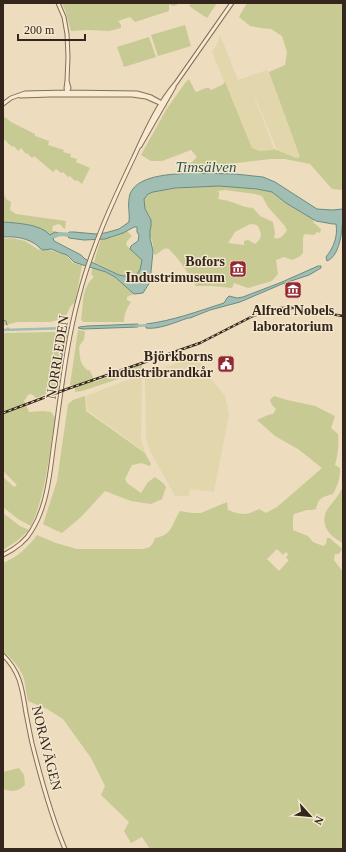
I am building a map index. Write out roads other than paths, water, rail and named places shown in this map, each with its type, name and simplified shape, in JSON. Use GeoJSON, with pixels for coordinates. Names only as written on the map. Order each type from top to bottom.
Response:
{"type":"FeatureCollection","features":[{"type":"Feature","properties":{"kind":"street"},"geometry":{"type":"LineString","coordinates":[[58,3],[64,17],[67,34],[67,81],[69,88],[67,94]]}},
{"type":"Feature","properties":{"kind":"street","name":"NORRLEDEN"},"geometry":{"type":"LineString","coordinates":[[3,555],[16,547],[30,533],[38,518],[44,501],[50,472],[69,341],[87,269],[100,232],[138,146],[176,83],[232,3]]}},
{"type":"Feature","properties":{"kind":"street"},"geometry":{"type":"LineString","coordinates":[[3,104],[11,98],[25,93],[137,95],[162,105]]}},
{"type":"Feature","properties":{"kind":"street","name":"NORAVÄGEN"},"geometry":{"type":"LineString","coordinates":[[3,655],[12,666],[19,679],[40,772],[52,815],[65,849]]}},
{"type":"Feature","properties":{"kind":"water"},"geometry":{"type":"Polygon","coordinates":[[[197,173],[235,174],[263,177],[275,182],[317,209],[343,209],[341,238],[336,252],[332,258],[327,261],[326,257],[336,237],[336,224],[316,221],[286,203],[272,192],[257,189],[219,186],[175,188],[153,192],[148,194],[144,199],[145,209],[151,220],[150,238],[153,251],[150,282],[143,293],[134,294],[115,277],[106,272],[74,262],[67,255],[51,249],[43,250],[26,239],[17,237],[3,237],[3,222],[35,226],[46,231],[50,235],[55,232],[59,233],[59,235],[53,238],[54,241],[81,255],[85,259],[119,275],[129,277],[135,276],[140,270],[142,260],[130,249],[131,246],[138,241],[139,235],[137,232],[137,227],[105,239],[84,240],[69,238],[68,233],[74,232],[96,234],[119,229],[129,222],[130,194],[134,187],[150,178],[197,173]]]}},
{"type":"Feature","properties":{"kind":"water"},"geometry":{"type":"Polygon","coordinates":[[[321,266],[321,268],[309,275],[282,284],[240,302],[210,310],[167,325],[156,328],[146,328],[146,324],[176,318],[224,303],[229,296],[237,298],[243,297],[321,266]]]}},
{"type":"Feature","properties":{"kind":"water"},"geometry":{"type":"Polygon","coordinates":[[[138,324],[138,327],[78,328],[87,326],[138,324]]]}},
{"type":"Feature","properties":{"kind":"waterway"},"geometry":{"type":"LineString","coordinates":[[54,236],[60,234],[73,235]]}},
{"type":"Feature","properties":{"kind":"waterway"},"geometry":{"type":"LineString","coordinates":[[3,320],[6,321],[7,325]]}},
{"type":"Feature","properties":{"kind":"waterway"},"geometry":{"type":"LineString","coordinates":[[136,326],[149,325]]}},
{"type":"Feature","properties":{"kind":"waterway"},"geometry":{"type":"LineString","coordinates":[[3,330],[68,328]]}},
{"type":"Feature","properties":{"kind":"railway"},"geometry":{"type":"LineString","coordinates":[[3,413],[200,343],[253,316],[268,311],[280,308],[295,308],[343,316]]}},
{"type":"Feature","properties":{"kind":"place","name":"Bofors Industrimuseum"},"geometry":{"type":"Point","coordinates":[238,269]}},
{"type":"Feature","properties":{"kind":"place","name":"Alfred Nobels laboratorium"},"geometry":{"type":"Point","coordinates":[293,290]}},
{"type":"Feature","properties":{"kind":"place","name":"Björkborns industribrandkår"},"geometry":{"type":"Point","coordinates":[226,364]}},
{"type":"Feature","properties":{"kind":"water label","name":"Timsälven"},"geometry":{"type":"Point","coordinates":[206,167]}}]}
